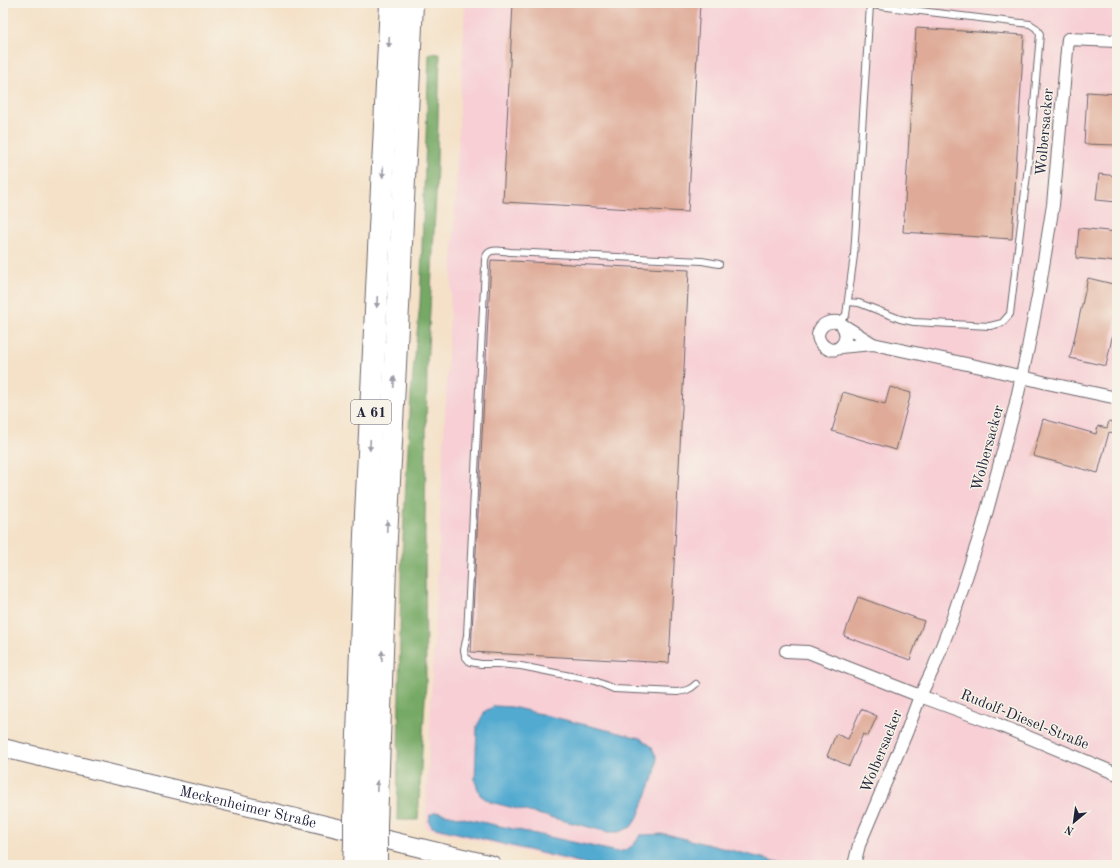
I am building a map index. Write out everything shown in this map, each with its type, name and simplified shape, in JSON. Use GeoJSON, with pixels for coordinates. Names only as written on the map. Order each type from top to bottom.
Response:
{"type":"FeatureCollection","features":[{"type":"Feature","properties":{"kind":"highway","name":"A 61"},"geometry":{"type":"LineString","coordinates":[[354,855],[365,535],[391,3]]}},
{"type":"Feature","properties":{"kind":"highway","name":"A 61"},"geometry":{"type":"LineString","coordinates":[[376,858],[386,546],[412,3]]}},
{"type":"Feature","properties":{"kind":"highway","name":"A 61"},"geometry":{"type":"LineString","coordinates":[[399,288],[410,242],[422,3]]}},
{"type":"Feature","properties":{"kind":"main road","name":"Meckenheimer Straße"},"geometry":{"type":"LineString","coordinates":[[3,748],[492,865]]}},
{"type":"Feature","properties":{"kind":"street","name":"Wolbersacker"},"geometry":{"type":"LineString","coordinates":[[854,865],[860,845],[952,620],[982,529],[1015,407],[1038,298],[1053,205],[1068,39],[1117,41]]}},
{"type":"Feature","properties":{"kind":"street"},"geometry":{"type":"LineString","coordinates":[[873,344],[833,321],[823,325],[820,329],[820,342],[827,348],[835,349],[840,347],[873,344],[1117,398]]}},
{"type":"Feature","properties":{"kind":"street"},"geometry":{"type":"LineString","coordinates":[[840,324],[845,330],[846,334],[844,344],[840,347]]}},
{"type":"Feature","properties":{"kind":"street","name":"Rudolf-Diesel-Straße"},"geometry":{"type":"LineString","coordinates":[[786,651],[808,652],[999,725],[1117,774]]}},
{"type":"Feature","properties":{"kind":"street","name":"Wolbersacker"},"geometry":{"type":"LineString","coordinates":[[848,865],[860,845]]}},
{"type":"Feature","properties":{"kind":"lane"},"geometry":{"type":"LineString","coordinates":[[840,324],[846,314],[854,255],[870,5],[1030,24],[1036,28],[1040,34],[1030,150],[1010,314],[1002,323],[990,326],[914,322],[900,319],[859,303],[848,302]]}},
{"type":"Feature","properties":{"kind":"lane"},"geometry":{"type":"LineString","coordinates":[[696,684],[686,691],[677,692],[614,689],[595,681],[521,666],[470,662],[464,656],[467,635],[477,449],[485,267],[484,261],[485,255],[489,252],[501,250],[510,252],[702,261],[719,264]]}},
{"type":"Feature","properties":{"kind":"shaded area"},"geometry":{"type":"Polygon","coordinates":[[[465,3],[1117,3],[1117,865],[580,865],[425,828],[465,3]]]}},
{"type":"Feature","properties":{"kind":"green space"},"geometry":{"type":"Polygon","coordinates":[[[429,53],[440,54],[436,195],[427,368],[425,533],[426,683],[418,820],[397,820],[401,572],[411,393],[420,303],[429,53]]]}},
{"type":"Feature","properties":{"kind":"water"},"geometry":{"type":"Polygon","coordinates":[[[495,706],[512,707],[640,738],[651,746],[657,758],[655,773],[638,817],[631,827],[619,832],[608,832],[490,802],[480,795],[475,781],[477,726],[485,711],[495,706]]]}},
{"type":"Feature","properties":{"kind":"water"},"geometry":{"type":"Polygon","coordinates":[[[436,812],[618,852],[632,846],[640,835],[666,834],[790,865],[591,865],[432,827],[429,822],[430,815],[436,812]]]}},
{"type":"Feature","properties":{"kind":"building"},"geometry":{"type":"Polygon","coordinates":[[[513,3],[700,3],[688,212],[503,202],[513,3]]]}},
{"type":"Feature","properties":{"kind":"building"},"geometry":{"type":"Polygon","coordinates":[[[916,28],[1024,35],[1012,239],[903,232],[916,28]]]}},
{"type":"Feature","properties":{"kind":"building"},"geometry":{"type":"Polygon","coordinates":[[[1087,92],[1117,94],[1117,145],[1084,144],[1087,92]]]}},
{"type":"Feature","properties":{"kind":"building"},"geometry":{"type":"Polygon","coordinates":[[[1099,174],[1117,176],[1117,202],[1096,200],[1099,174]]]}},
{"type":"Feature","properties":{"kind":"building"},"geometry":{"type":"Polygon","coordinates":[[[1079,228],[1117,232],[1117,262],[1076,258],[1079,228]]]}},
{"type":"Feature","properties":{"kind":"building"},"geometry":{"type":"Polygon","coordinates":[[[491,260],[689,270],[669,663],[471,652],[491,260]]]}},
{"type":"Feature","properties":{"kind":"building"},"geometry":{"type":"Polygon","coordinates":[[[1088,278],[1117,285],[1117,314],[1106,366],[1070,358],[1088,278]]]}},
{"type":"Feature","properties":{"kind":"building"},"geometry":{"type":"Polygon","coordinates":[[[890,387],[911,393],[896,450],[832,431],[843,392],[885,404],[890,387]]]}},
{"type":"Feature","properties":{"kind":"building"},"geometry":{"type":"Polygon","coordinates":[[[1043,419],[1096,434],[1098,426],[1107,428],[1109,421],[1117,423],[1117,434],[1109,432],[1098,473],[1033,456],[1043,419]]]}},
{"type":"Feature","properties":{"kind":"building"},"geometry":{"type":"Polygon","coordinates":[[[858,597],[924,621],[910,660],[844,636],[858,597]]]}},
{"type":"Feature","properties":{"kind":"building"},"geometry":{"type":"Polygon","coordinates":[[[861,709],[877,716],[868,736],[863,734],[849,766],[827,756],[836,734],[848,739],[861,709]]]}}]}
